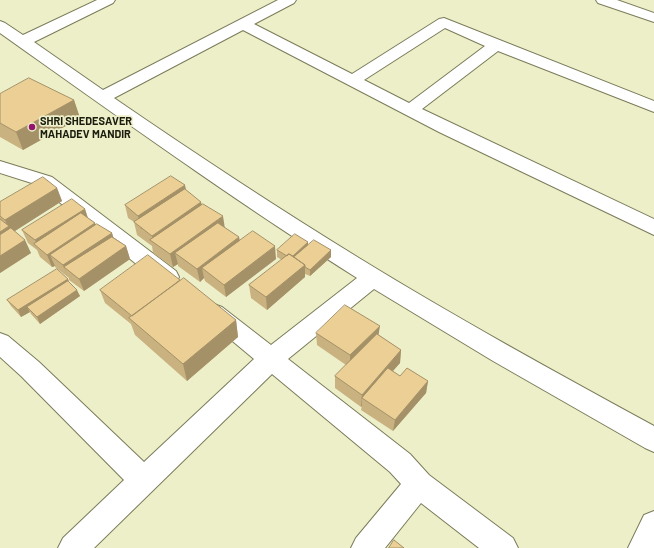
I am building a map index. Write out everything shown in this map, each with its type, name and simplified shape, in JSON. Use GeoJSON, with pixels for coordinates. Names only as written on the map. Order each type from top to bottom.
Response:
{"type":"FeatureCollection","features":[{"type":"Feature","properties":{"kind":"street"},"geometry":{"type":"LineString","coordinates":[[11,34],[108,0]]}},
{"type":"Feature","properties":{"kind":"street"},"geometry":{"type":"LineString","coordinates":[[101,98],[289,0]]}},
{"type":"Feature","properties":{"kind":"street"},"geometry":{"type":"LineString","coordinates":[[603,0],[654,18]]}},
{"type":"Feature","properties":{"kind":"street"},"geometry":{"type":"LineString","coordinates":[[353,80],[444,22],[496,45],[654,107]]}},
{"type":"Feature","properties":{"kind":"street"},"geometry":{"type":"LineString","coordinates":[[243,24],[410,110],[654,228]]}},
{"type":"Feature","properties":{"kind":"street"},"geometry":{"type":"LineString","coordinates":[[11,34],[101,98],[238,191],[374,278],[496,351],[654,440]]}},
{"type":"Feature","properties":{"kind":"street"},"geometry":{"type":"LineString","coordinates":[[410,110],[496,45]]}},
{"type":"Feature","properties":{"kind":"street"},"geometry":{"type":"LineString","coordinates":[[0,167],[35,187],[190,294],[272,358],[400,463],[419,484],[503,548]]}},
{"type":"Feature","properties":{"kind":"street"},"geometry":{"type":"LineString","coordinates":[[73,548],[272,358],[374,278]]}},
{"type":"Feature","properties":{"kind":"street"},"geometry":{"type":"LineString","coordinates":[[0,343],[30,369],[144,481]]}},
{"type":"Feature","properties":{"kind":"street"},"geometry":{"type":"LineString","coordinates":[[366,548],[419,484]]}},
{"type":"Feature","properties":{"kind":"street"},"geometry":{"type":"LineString","coordinates":[[643,548],[654,525]]}},
{"type":"Feature","properties":{"kind":"building"},"geometry":{"type":"Polygon","coordinates":[[[29,78],[74,100],[16,132],[0,123],[0,94],[29,78]]]}},
{"type":"Feature","properties":{"kind":"building"},"geometry":{"type":"Polygon","coordinates":[[[171,176],[185,185],[138,216],[125,205],[171,176]]]}},
{"type":"Feature","properties":{"kind":"building"},"geometry":{"type":"Polygon","coordinates":[[[43,177],[57,188],[5,220],[0,216],[0,202],[43,177]]]}},
{"type":"Feature","properties":{"kind":"building"},"geometry":{"type":"Polygon","coordinates":[[[185,189],[201,202],[152,236],[134,222],[185,189]]]}},
{"type":"Feature","properties":{"kind":"building"},"geometry":{"type":"Polygon","coordinates":[[[72,199],[85,209],[35,240],[22,230],[72,199]]]}},
{"type":"Feature","properties":{"kind":"building"},"geometry":{"type":"Polygon","coordinates":[[[203,204],[223,216],[170,254],[150,240],[203,204]]]}},
{"type":"Feature","properties":{"kind":"building"},"geometry":{"type":"Polygon","coordinates":[[[81,213],[95,223],[47,255],[34,244],[81,213]]]}},
{"type":"Feature","properties":{"kind":"building"},"geometry":{"type":"Polygon","coordinates":[[[0,219],[9,226],[0,232],[0,219]]]}},
{"type":"Feature","properties":{"kind":"building"},"geometry":{"type":"Polygon","coordinates":[[[218,223],[239,237],[197,269],[175,253],[218,223]]]}},
{"type":"Feature","properties":{"kind":"building"},"geometry":{"type":"Polygon","coordinates":[[[97,224],[112,233],[63,265],[50,255],[97,224]]]}},
{"type":"Feature","properties":{"kind":"building"},"geometry":{"type":"Polygon","coordinates":[[[11,228],[25,240],[0,256],[0,235],[11,228]]]}},
{"type":"Feature","properties":{"kind":"building"},"geometry":{"type":"Polygon","coordinates":[[[253,231],[275,246],[224,285],[202,268],[253,231]]]}},
{"type":"Feature","properties":{"kind":"building"},"geometry":{"type":"Polygon","coordinates":[[[295,234],[308,242],[293,256],[289,254],[287,256],[277,250],[295,234]]]}},
{"type":"Feature","properties":{"kind":"building"},"geometry":{"type":"Polygon","coordinates":[[[112,237],[126,246],[79,279],[64,267],[112,237]]]}},
{"type":"Feature","properties":{"kind":"building"},"geometry":{"type":"Polygon","coordinates":[[[314,240],[331,250],[310,270],[294,257],[314,240]]]}},
{"type":"Feature","properties":{"kind":"building"},"geometry":{"type":"Polygon","coordinates":[[[289,254],[305,265],[266,297],[249,285],[289,254]]]}},
{"type":"Feature","properties":{"kind":"building"},"geometry":{"type":"Polygon","coordinates":[[[148,255],[180,280],[132,316],[100,290],[148,255]]]}},
{"type":"Feature","properties":{"kind":"building"},"geometry":{"type":"Polygon","coordinates":[[[57,269],[68,279],[18,310],[7,300],[57,269]]]}},
{"type":"Feature","properties":{"kind":"building"},"geometry":{"type":"Polygon","coordinates":[[[184,278],[236,320],[183,364],[129,318],[184,278]]]}},
{"type":"Feature","properties":{"kind":"building"},"geometry":{"type":"Polygon","coordinates":[[[68,281],[77,290],[37,317],[27,307],[68,281]]]}},
{"type":"Feature","properties":{"kind":"building"},"geometry":{"type":"Polygon","coordinates":[[[345,305],[380,326],[350,355],[316,333],[345,305]]]}},
{"type":"Feature","properties":{"kind":"building"},"geometry":{"type":"Polygon","coordinates":[[[377,334],[401,350],[362,395],[335,376],[377,334]]]}},
{"type":"Feature","properties":{"kind":"building"},"geometry":{"type":"Polygon","coordinates":[[[388,368],[400,376],[407,368],[428,381],[395,420],[362,398],[388,368]]]}},
{"type":"Feature","properties":{"kind":"building"},"geometry":{"type":"Polygon","coordinates":[[[394,540],[404,548],[389,548],[394,540]]]}},
{"type":"Feature","properties":{"kind":"place","name":"SHRI SHEDESAVER MAHADEV MANDIR"},"geometry":{"type":"Point","coordinates":[32,127]}}]}
